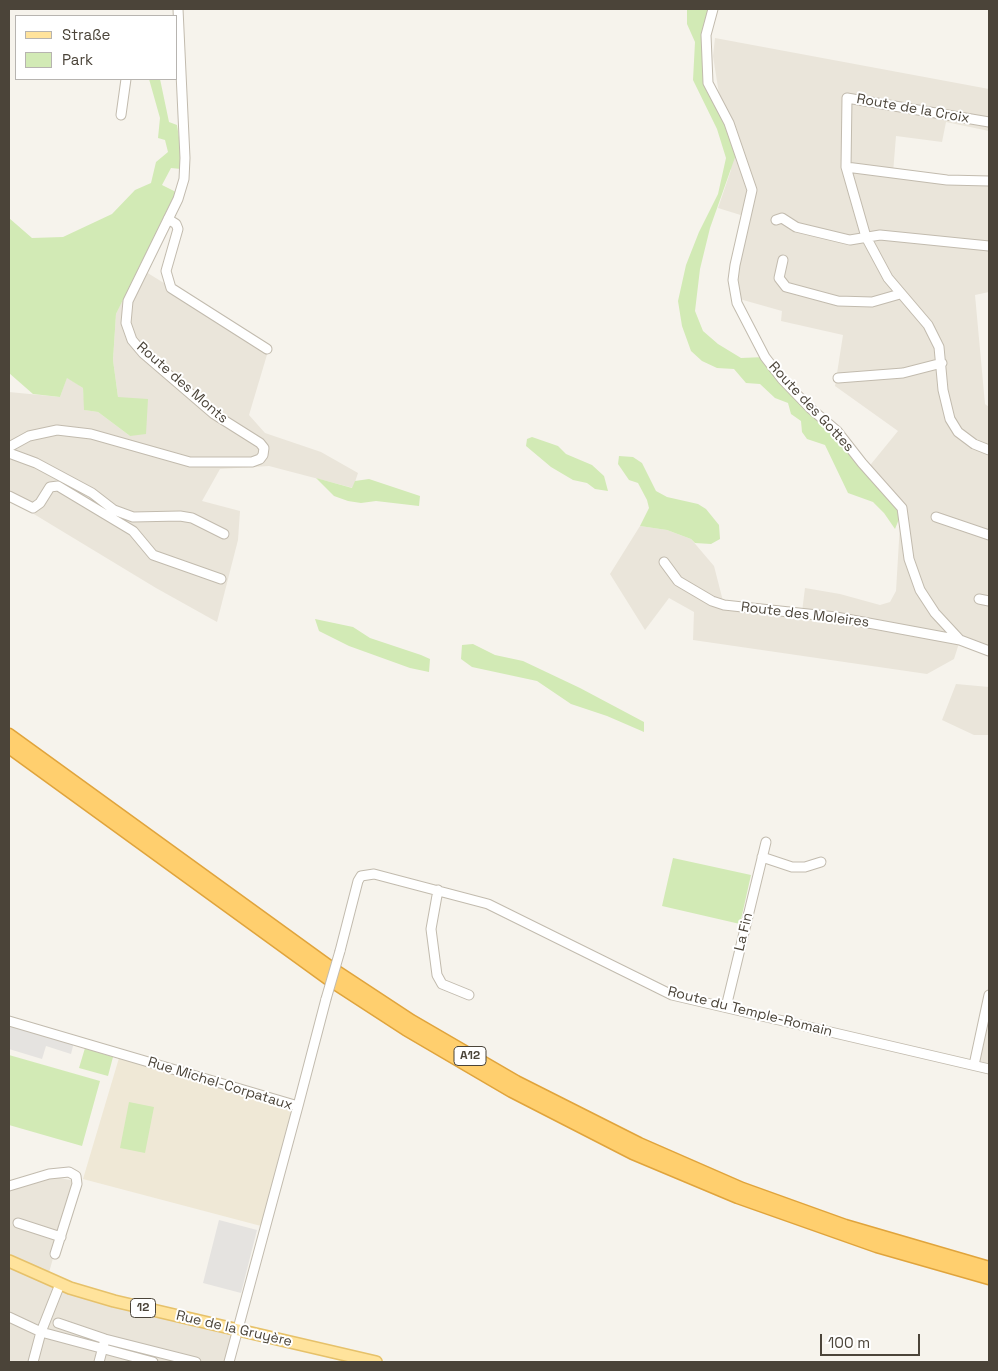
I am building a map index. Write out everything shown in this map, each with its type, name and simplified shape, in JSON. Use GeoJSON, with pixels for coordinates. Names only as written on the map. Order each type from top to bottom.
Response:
{"type":"FeatureCollection","features":[{"type":"Feature","properties":{"kind":"highway","name":"A12"},"geometry":{"type":"LineString","coordinates":[[9,735],[335,971],[411,1021],[516,1082],[638,1144],[760,1195],[879,1237],[989,1268]]}},
{"type":"Feature","properties":{"kind":"highway","name":"A12"},"geometry":{"type":"LineString","coordinates":[[9,747],[329,979],[406,1029],[512,1091],[633,1152],[747,1201],[885,1249],[989,1278]]}},
{"type":"Feature","properties":{"kind":"main road","name":"Rue de la Gruyère"},"geometry":{"type":"LineString","coordinates":[[9,1261],[60,1284],[114,1301],[376,1362]]}},
{"type":"Feature","properties":{"kind":"street","name":"Route des Monts"},"geometry":{"type":"LineString","coordinates":[[9,447],[29,436],[57,430],[92,434],[190,462],[244,462],[262,458],[264,448],[260,443],[214,414],[143,352],[129,334],[125,318],[127,304],[181,193],[185,173],[178,9]]}},
{"type":"Feature","properties":{"kind":"street","name":"Route des Gottes"},"geometry":{"type":"LineString","coordinates":[[714,9],[706,35],[708,82],[729,123],[752,190],[733,280],[737,303],[765,356],[782,379],[837,431],[862,463],[902,508],[908,559],[920,590],[935,613],[960,640],[989,651]]}},
{"type":"Feature","properties":{"kind":"street"},"geometry":{"type":"LineString","coordinates":[[121,115],[126,80]]}},
{"type":"Feature","properties":{"kind":"street","name":"Route de la Croix"},"geometry":{"type":"LineString","coordinates":[[989,122],[847,98],[846,167],[866,237],[883,269],[900,294],[928,326],[939,347],[944,390],[950,419],[958,432],[974,444],[989,450]]}},
{"type":"Feature","properties":{"kind":"street"},"geometry":{"type":"LineString","coordinates":[[846,167],[947,180],[989,181]]}},
{"type":"Feature","properties":{"kind":"street"},"geometry":{"type":"LineString","coordinates":[[776,220],[782,218],[796,227],[850,240],[880,235],[989,246]]}},
{"type":"Feature","properties":{"kind":"street"},"geometry":{"type":"LineString","coordinates":[[168,219],[177,226],[178,230],[166,271],[171,288],[268,349]]}},
{"type":"Feature","properties":{"kind":"street"},"geometry":{"type":"LineString","coordinates":[[783,260],[779,278],[786,287],[838,301],[872,302],[900,294]]}},
{"type":"Feature","properties":{"kind":"street"},"geometry":{"type":"LineString","coordinates":[[838,378],[903,373],[942,364]]}},
{"type":"Feature","properties":{"kind":"street"},"geometry":{"type":"LineString","coordinates":[[9,453],[36,463],[92,493],[114,510],[133,517],[186,517],[224,534]]}},
{"type":"Feature","properties":{"kind":"street"},"geometry":{"type":"LineString","coordinates":[[9,496],[33,508],[40,503],[50,487],[58,486],[133,532],[153,555],[221,579]]}},
{"type":"Feature","properties":{"kind":"street"},"geometry":{"type":"LineString","coordinates":[[936,517],[989,536]]}},
{"type":"Feature","properties":{"kind":"street","name":"Route des Moleires"},"geometry":{"type":"LineString","coordinates":[[664,562],[678,581],[712,601],[724,605],[836,616],[960,640]]}},
{"type":"Feature","properties":{"kind":"street"},"geometry":{"type":"LineString","coordinates":[[979,600],[989,601]]}},
{"type":"Feature","properties":{"kind":"street","name":"La Fin"},"geometry":{"type":"LineString","coordinates":[[726,1007],[766,842]]}},
{"type":"Feature","properties":{"kind":"street"},"geometry":{"type":"LineString","coordinates":[[762,857],[792,867],[821,862]]}},
{"type":"Feature","properties":{"kind":"street","name":"Route du Temple-Romain"},"geometry":{"type":"LineString","coordinates":[[298,1106],[361,876],[374,874],[488,904],[672,995],[989,1069]]}},
{"type":"Feature","properties":{"kind":"street"},"geometry":{"type":"LineString","coordinates":[[438,890],[430,934],[437,975],[442,984],[469,995]]}},
{"type":"Feature","properties":{"kind":"street"},"geometry":{"type":"LineString","coordinates":[[974,1065],[989,995]]}},
{"type":"Feature","properties":{"kind":"street","name":"Rue Michel-Corpataux"},"geometry":{"type":"LineString","coordinates":[[9,1021],[298,1106],[229,1362]]}},
{"type":"Feature","properties":{"kind":"street"},"geometry":{"type":"LineString","coordinates":[[9,1186],[49,1174],[74,1174],[77,1182],[56,1254]]}},
{"type":"Feature","properties":{"kind":"street"},"geometry":{"type":"LineString","coordinates":[[18,1223],[61,1237]]}},
{"type":"Feature","properties":{"kind":"street"},"geometry":{"type":"LineString","coordinates":[[33,1362],[41,1332],[60,1284]]}},
{"type":"Feature","properties":{"kind":"street"},"geometry":{"type":"LineString","coordinates":[[9,1317],[41,1332],[153,1362]]}},
{"type":"Feature","properties":{"kind":"street"},"geometry":{"type":"LineString","coordinates":[[58,1323],[164,1358],[196,1362]]}},
{"type":"Feature","properties":{"kind":"street"},"geometry":{"type":"LineString","coordinates":[[99,1362],[105,1339]]}},
{"type":"Feature","properties":{"kind":"shaded area"},"geometry":{"type":"Polygon","coordinates":[[[715,38],[989,89],[989,131],[946,122],[942,142],[896,136],[893,173],[989,181],[989,292],[975,295],[985,404],[989,407],[989,650],[960,640],[954,659],[927,674],[693,640],[694,612],[669,598],[645,630],[610,574],[640,526],[667,530],[691,539],[714,566],[724,605],[802,612],[805,588],[840,594],[880,605],[890,602],[896,591],[901,507],[867,469],[898,431],[835,386],[843,335],[781,321],[782,311],[736,298],[733,280],[747,217],[718,208],[731,170],[713,56],[715,38]]]}},
{"type":"Feature","properties":{"kind":"shaded area"},"geometry":{"type":"Polygon","coordinates":[[[138,267],[269,348],[249,415],[265,433],[321,452],[358,473],[353,488],[269,466],[220,469],[202,501],[240,511],[238,540],[217,622],[156,588],[9,499],[9,392],[60,397],[67,377],[83,388],[85,410],[98,412],[130,436],[118,397],[113,360],[116,314],[138,267]]]}},
{"type":"Feature","properties":{"kind":"shaded area"},"geometry":{"type":"Polygon","coordinates":[[[956,684],[989,687],[989,735],[974,735],[942,720],[956,684]]]}},
{"type":"Feature","properties":{"kind":"shaded area"},"geometry":{"type":"Polygon","coordinates":[[[989,995],[989,1069],[974,1065],[989,995]]]}},
{"type":"Feature","properties":{"kind":"shaded area"},"geometry":{"type":"Polygon","coordinates":[[[9,1024],[74,1042],[71,1054],[46,1046],[42,1059],[9,1049],[9,1024]]]}},
{"type":"Feature","properties":{"kind":"shaded area"},"geometry":{"type":"Polygon","coordinates":[[[119,1058],[293,1109],[261,1226],[83,1179],[119,1058]]]}},
{"type":"Feature","properties":{"kind":"shaded area"},"geometry":{"type":"Polygon","coordinates":[[[55,1177],[75,1181],[46,1283],[239,1336],[232,1362],[9,1362],[9,1188],[55,1177]]]}},
{"type":"Feature","properties":{"kind":"shaded area"},"geometry":{"type":"Polygon","coordinates":[[[219,1220],[257,1230],[241,1293],[203,1283],[219,1220]]]}},
{"type":"Feature","properties":{"kind":"green space"},"geometry":{"type":"Polygon","coordinates":[[[687,9],[713,9],[706,35],[708,82],[739,146],[710,228],[700,269],[695,311],[703,331],[718,344],[741,358],[765,357],[836,430],[901,514],[895,529],[884,513],[873,502],[848,493],[825,445],[807,439],[802,432],[801,421],[791,414],[788,403],[775,398],[760,384],[746,383],[734,369],[717,368],[702,361],[691,351],[682,326],[678,301],[686,265],[699,232],[718,194],[726,158],[717,129],[693,80],[695,42],[687,24],[687,9]]]}},
{"type":"Feature","properties":{"kind":"green space"},"geometry":{"type":"Polygon","coordinates":[[[149,80],[160,80],[169,122],[177,125],[182,156],[181,169],[171,168],[162,185],[176,192],[116,314],[113,360],[118,397],[148,399],[146,434],[130,436],[98,412],[84,410],[83,388],[67,378],[60,397],[33,394],[9,373],[9,218],[32,238],[63,237],[112,214],[135,190],[151,183],[156,162],[168,152],[165,140],[158,138],[160,118],[149,80]]]}},
{"type":"Feature","properties":{"kind":"green space"},"geometry":{"type":"Polygon","coordinates":[[[532,437],[558,446],[566,454],[592,465],[604,476],[608,491],[595,489],[587,483],[573,480],[551,467],[526,446],[527,439],[532,437]]]}},
{"type":"Feature","properties":{"kind":"green space"},"geometry":{"type":"Polygon","coordinates":[[[619,456],[633,457],[642,463],[656,491],[667,497],[698,504],[706,509],[719,525],[720,539],[711,544],[695,543],[691,539],[667,530],[640,526],[649,508],[647,500],[638,483],[629,480],[618,464],[619,456]]]}},
{"type":"Feature","properties":{"kind":"green space"},"geometry":{"type":"Polygon","coordinates":[[[316,478],[352,488],[355,481],[369,479],[420,496],[419,506],[376,501],[361,503],[348,501],[334,496],[316,478]]]}},
{"type":"Feature","properties":{"kind":"green space"},"geometry":{"type":"Polygon","coordinates":[[[315,619],[353,627],[370,638],[430,659],[429,672],[410,668],[349,646],[319,631],[315,619]]]}},
{"type":"Feature","properties":{"kind":"green space"},"geometry":{"type":"Polygon","coordinates":[[[473,644],[495,655],[523,661],[580,688],[644,722],[644,732],[607,716],[571,704],[537,681],[472,667],[461,659],[462,645],[473,644]]]}},
{"type":"Feature","properties":{"kind":"green space"},"geometry":{"type":"Polygon","coordinates":[[[673,858],[751,875],[740,924],[662,906],[673,858]]]}},
{"type":"Feature","properties":{"kind":"green space"},"geometry":{"type":"Polygon","coordinates":[[[85,1048],[113,1057],[108,1076],[79,1068],[85,1048]]]}},
{"type":"Feature","properties":{"kind":"green space"},"geometry":{"type":"Polygon","coordinates":[[[9,1055],[100,1081],[82,1146],[9,1125],[9,1055]]]}},
{"type":"Feature","properties":{"kind":"green space"},"geometry":{"type":"Polygon","coordinates":[[[129,1102],[154,1107],[145,1153],[120,1148],[129,1102]]]}}]}
